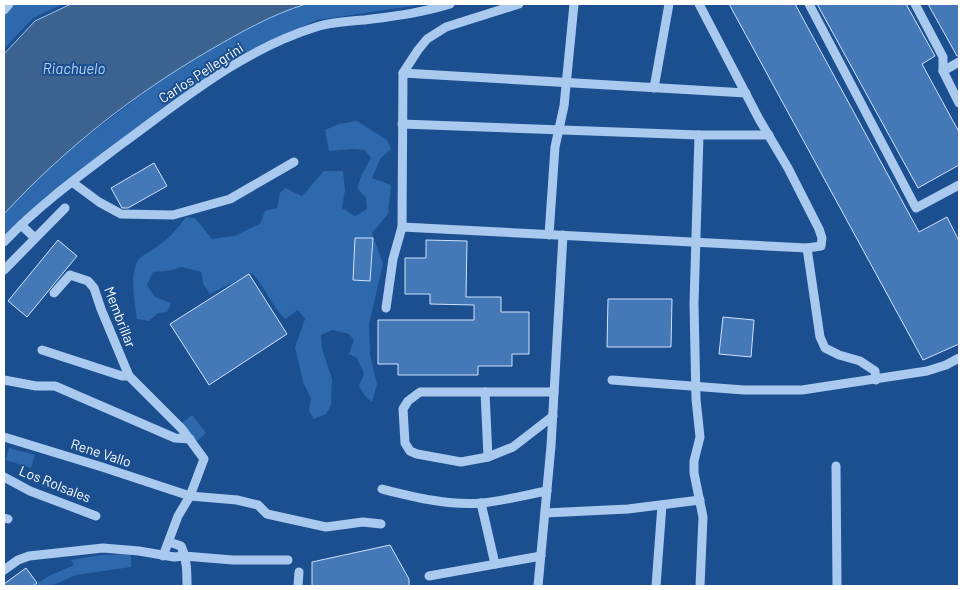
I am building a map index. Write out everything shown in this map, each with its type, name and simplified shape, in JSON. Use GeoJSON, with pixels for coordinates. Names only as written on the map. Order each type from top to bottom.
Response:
{"type":"FeatureCollection","features":[{"type":"Feature","properties":{"kind":"street"},"geometry":{"type":"LineString","coordinates":[[4,10],[10,4]]}},
{"type":"Feature","properties":{"kind":"street","name":"Carlos Pellegrini"},"geometry":{"type":"LineString","coordinates":[[4,242],[37,209],[203,84],[265,48],[319,26],[414,14],[450,4]]}},
{"type":"Feature","properties":{"kind":"street"},"geometry":{"type":"LineString","coordinates":[[386,308],[393,259],[402,227],[404,72],[427,39],[446,27],[519,4]]}},
{"type":"Feature","properties":{"kind":"street"},"geometry":{"type":"LineString","coordinates":[[549,234],[555,147],[568,82],[574,4]]}},
{"type":"Feature","properties":{"kind":"street"},"geometry":{"type":"LineString","coordinates":[[654,88],[669,4]]}},
{"type":"Feature","properties":{"kind":"street"},"geometry":{"type":"LineString","coordinates":[[402,227],[696,243],[807,248],[821,246],[822,238],[819,229],[699,4]]}},
{"type":"Feature","properties":{"kind":"street"},"geometry":{"type":"LineString","coordinates":[[809,4],[916,208],[959,185]]}},
{"type":"Feature","properties":{"kind":"street"},"geometry":{"type":"LineString","coordinates":[[915,4],[942,57],[943,71],[959,103]]}},
{"type":"Feature","properties":{"kind":"street"},"geometry":{"type":"LineString","coordinates":[[943,71],[959,62]]}},
{"type":"Feature","properties":{"kind":"street"},"geometry":{"type":"LineString","coordinates":[[404,72],[746,93]]}},
{"type":"Feature","properties":{"kind":"street"},"geometry":{"type":"LineString","coordinates":[[402,124],[699,136],[769,135]]}},
{"type":"Feature","properties":{"kind":"street"},"geometry":{"type":"LineString","coordinates":[[699,136],[694,304],[695,386],[700,437],[694,461],[694,474],[703,516],[700,586]]}},
{"type":"Feature","properties":{"kind":"street"},"geometry":{"type":"LineString","coordinates":[[72,182],[99,202],[121,214],[173,215],[230,199],[294,162]]}},
{"type":"Feature","properties":{"kind":"street"},"geometry":{"type":"LineString","coordinates":[[4,270],[65,208]]}},
{"type":"Feature","properties":{"kind":"street"},"geometry":{"type":"LineString","coordinates":[[21,224],[35,238]]}},
{"type":"Feature","properties":{"kind":"street"},"geometry":{"type":"LineString","coordinates":[[538,586],[553,416],[563,235]]}},
{"type":"Feature","properties":{"kind":"street"},"geometry":{"type":"LineString","coordinates":[[807,248],[820,337],[825,348],[839,355],[860,361],[868,366],[875,371],[876,380]]}},
{"type":"Feature","properties":{"kind":"street","name":"Membrillar"},"geometry":{"type":"LineString","coordinates":[[54,293],[70,275],[92,284],[129,376]]}},
{"type":"Feature","properties":{"kind":"street"},"geometry":{"type":"LineString","coordinates":[[42,350],[122,376],[129,376],[182,429],[204,459],[190,496],[180,511],[164,556]]}},
{"type":"Feature","properties":{"kind":"street"},"geometry":{"type":"LineString","coordinates":[[612,380],[744,390],[802,390],[927,371],[946,365],[959,358]]}},
{"type":"Feature","properties":{"kind":"street"},"geometry":{"type":"LineString","coordinates":[[4,380],[36,386],[55,386],[175,438],[190,439]]}},
{"type":"Feature","properties":{"kind":"street"},"geometry":{"type":"LineString","coordinates":[[553,416],[513,447],[488,457],[461,462],[417,454],[410,451],[405,443],[403,410],[408,401],[420,392],[554,392]]}},
{"type":"Feature","properties":{"kind":"street"},"geometry":{"type":"LineString","coordinates":[[485,392],[488,457]]}},
{"type":"Feature","properties":{"kind":"street","name":"Rene Vallo"},"geometry":{"type":"LineString","coordinates":[[4,436],[190,496],[238,500],[255,504],[258,505],[263,513],[267,514],[326,527],[363,522],[381,524]]}},
{"type":"Feature","properties":{"kind":"street"},"geometry":{"type":"LineString","coordinates":[[836,466],[837,586]]}},
{"type":"Feature","properties":{"kind":"street","name":"Los Rolsales"},"geometry":{"type":"LineString","coordinates":[[4,477],[30,491],[96,516]]}},
{"type":"Feature","properties":{"kind":"street"},"geometry":{"type":"LineString","coordinates":[[382,489],[414,497],[452,502],[481,503],[547,491]]}},
{"type":"Feature","properties":{"kind":"street"},"geometry":{"type":"LineString","coordinates":[[545,513],[628,509],[700,500]]}},
{"type":"Feature","properties":{"kind":"street"},"geometry":{"type":"LineString","coordinates":[[481,503],[494,564]]}},
{"type":"Feature","properties":{"kind":"street"},"geometry":{"type":"LineString","coordinates":[[656,586],[662,504]]}},
{"type":"Feature","properties":{"kind":"street"},"geometry":{"type":"LineString","coordinates":[[169,542],[181,546],[187,566],[187,586]]}},
{"type":"Feature","properties":{"kind":"street"},"geometry":{"type":"LineString","coordinates":[[4,570],[18,560],[28,556],[103,548],[139,551],[164,556],[233,560],[288,560]]}},
{"type":"Feature","properties":{"kind":"street"},"geometry":{"type":"LineString","coordinates":[[429,576],[540,556]]}},
{"type":"Feature","properties":{"kind":"street"},"geometry":{"type":"LineString","coordinates":[[298,586],[299,572]]}},
{"type":"Feature","properties":{"kind":"shaded area"},"geometry":{"type":"Polygon","coordinates":[[[14,4],[63,4],[33,18],[4,49],[4,14],[14,4]]]}},
{"type":"Feature","properties":{"kind":"shaded area"},"geometry":{"type":"Polygon","coordinates":[[[306,4],[426,4],[317,20],[248,51],[171,101],[55,191],[4,238],[4,214],[30,185],[68,151],[167,75],[229,38],[288,9],[306,4]]]}},
{"type":"Feature","properties":{"kind":"shaded area"},"geometry":{"type":"Polygon","coordinates":[[[357,121],[387,140],[391,149],[380,159],[372,178],[391,185],[388,214],[372,233],[383,264],[369,324],[370,355],[377,384],[372,402],[365,396],[359,386],[364,374],[357,358],[349,354],[354,340],[349,334],[332,330],[321,335],[322,349],[332,379],[331,405],[326,414],[314,419],[309,411],[311,399],[303,382],[295,347],[305,319],[298,310],[285,319],[252,273],[210,294],[203,284],[201,272],[182,267],[168,271],[153,272],[147,285],[155,297],[171,303],[167,312],[158,313],[149,321],[137,319],[133,287],[134,271],[140,258],[167,239],[186,217],[195,218],[212,239],[234,236],[260,224],[265,211],[277,208],[280,193],[285,188],[302,196],[324,171],[343,171],[345,190],[342,208],[355,216],[367,209],[366,198],[357,188],[371,158],[365,150],[329,151],[325,130],[339,124],[357,121]]]}},
{"type":"Feature","properties":{"kind":"shaded area"},"geometry":{"type":"Polygon","coordinates":[[[192,415],[206,433],[196,442],[182,423],[192,415]]]}},
{"type":"Feature","properties":{"kind":"shaded area"},"geometry":{"type":"Polygon","coordinates":[[[9,448],[35,455],[31,468],[6,460],[9,448]]]}},
{"type":"Feature","properties":{"kind":"shaded area"},"geometry":{"type":"Polygon","coordinates":[[[131,554],[131,567],[76,575],[51,586],[33,586],[49,576],[74,565],[71,560],[100,555],[131,554]]]}},
{"type":"Feature","properties":{"kind":"water","name":"Riachuelo"},"geometry":{"type":"Polygon","coordinates":[[[71,4],[306,4],[269,18],[245,30],[154,85],[76,145],[4,214],[4,54],[35,21],[71,4]]]}},
{"type":"Feature","properties":{"kind":"building"},"geometry":{"type":"Polygon","coordinates":[[[729,4],[795,4],[919,232],[947,217],[959,241],[959,344],[923,360],[729,4]]]}},
{"type":"Feature","properties":{"kind":"building"},"geometry":{"type":"Polygon","coordinates":[[[817,4],[906,4],[935,56],[922,64],[959,132],[959,165],[918,188],[817,4]]]}},
{"type":"Feature","properties":{"kind":"building"},"geometry":{"type":"Polygon","coordinates":[[[928,4],[959,4],[959,56],[957,56],[928,4]]]}},
{"type":"Feature","properties":{"kind":"building"},"geometry":{"type":"Polygon","coordinates":[[[154,163],[167,186],[128,208],[122,208],[111,188],[154,163]]]}},
{"type":"Feature","properties":{"kind":"building"},"geometry":{"type":"Polygon","coordinates":[[[355,238],[373,238],[370,281],[353,280],[355,238]]]}},
{"type":"Feature","properties":{"kind":"building"},"geometry":{"type":"Polygon","coordinates":[[[58,240],[77,256],[27,317],[8,301],[58,240]]]}},
{"type":"Feature","properties":{"kind":"building"},"geometry":{"type":"Polygon","coordinates":[[[426,240],[467,241],[466,297],[501,297],[501,312],[529,312],[529,354],[512,354],[512,366],[478,366],[478,375],[398,375],[398,364],[378,364],[378,320],[474,320],[474,305],[430,304],[430,294],[405,294],[405,258],[426,258],[426,240]]]}},
{"type":"Feature","properties":{"kind":"building"},"geometry":{"type":"Polygon","coordinates":[[[249,274],[287,334],[209,385],[170,324],[249,274]]]}},
{"type":"Feature","properties":{"kind":"building"},"geometry":{"type":"Polygon","coordinates":[[[608,299],[672,299],[671,347],[607,347],[608,299]]]}},
{"type":"Feature","properties":{"kind":"building"},"geometry":{"type":"Polygon","coordinates":[[[723,317],[754,320],[751,357],[719,354],[723,317]]]}},
{"type":"Feature","properties":{"kind":"building"},"geometry":{"type":"Polygon","coordinates":[[[390,545],[409,579],[409,586],[312,586],[312,562],[390,545]]]}},
{"type":"Feature","properties":{"kind":"building"},"geometry":{"type":"Polygon","coordinates":[[[26,568],[37,583],[33,586],[4,586],[4,584],[26,568]]]}}]}
